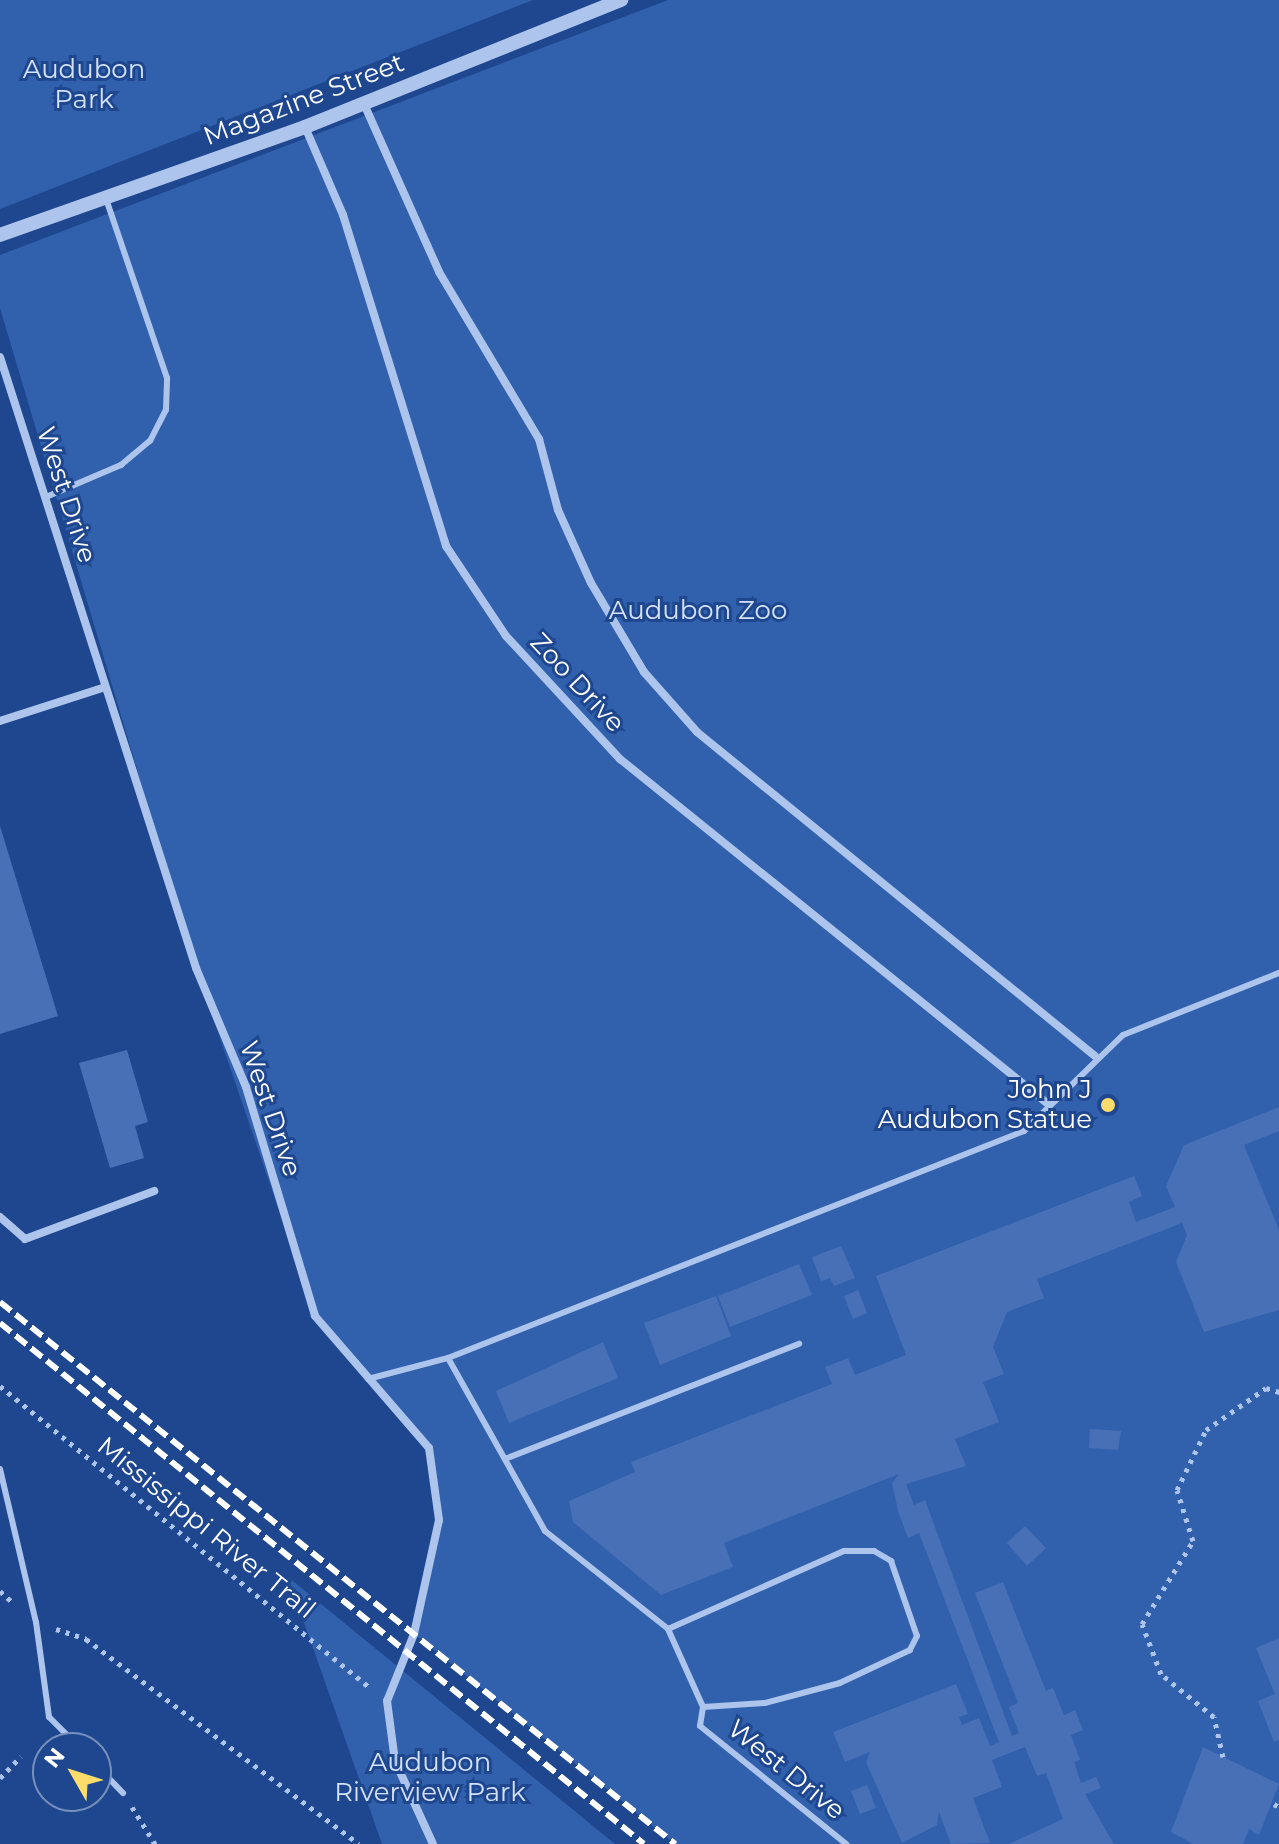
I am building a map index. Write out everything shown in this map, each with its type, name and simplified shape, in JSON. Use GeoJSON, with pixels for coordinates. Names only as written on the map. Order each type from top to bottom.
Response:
{"type":"FeatureCollection","features":[{"type":"Feature","properties":{"kind":"street","name":"Magazine Street"},"geometry":{"type":"LineString","coordinates":[[0,235],[305,127],[621,0]]}},
{"type":"Feature","properties":{"kind":"street"},"geometry":{"type":"LineString","coordinates":[[364,104],[439,272],[539,439],[558,510],[591,583],[644,672],[697,732],[1095,1056]]}},
{"type":"Feature","properties":{"kind":"street","name":"Zoo Drive"},"geometry":{"type":"LineString","coordinates":[[305,127],[343,215],[446,546],[506,636],[620,759],[1047,1103]]}},
{"type":"Feature","properties":{"kind":"street","name":"West Drive"},"geometry":{"type":"LineString","coordinates":[[0,357],[196,968],[246,1087],[315,1316],[367,1379],[407,1414],[429,1448],[438,1509],[417,1625],[387,1701],[395,1761],[433,1844]]}},
{"type":"Feature","properties":{"kind":"street"},"geometry":{"type":"LineString","coordinates":[[0,721],[105,687]]}},
{"type":"Feature","properties":{"kind":"street"},"geometry":{"type":"LineString","coordinates":[[0,1217],[25,1239],[154,1191]]}},
{"type":"Feature","properties":{"kind":"lane"},"geometry":{"type":"LineString","coordinates":[[46,497],[121,465],[150,441],[166,410],[167,378],[106,199]]}},
{"type":"Feature","properties":{"kind":"lane"},"geometry":{"type":"LineString","coordinates":[[367,1379],[448,1358],[1024,1131],[1047,1103],[1095,1056],[1123,1035],[1279,973]]}},
{"type":"Feature","properties":{"kind":"lane"},"geometry":{"type":"LineString","coordinates":[[505,1459],[799,1344]]}},
{"type":"Feature","properties":{"kind":"lane"},"geometry":{"type":"LineString","coordinates":[[448,1358],[545,1531],[668,1629],[703,1707],[765,1703],[840,1683],[910,1650],[917,1636],[891,1561],[874,1551],[844,1551],[668,1629]]}},
{"type":"Feature","properties":{"kind":"lane"},"geometry":{"type":"LineString","coordinates":[[0,1469],[36,1622],[49,1717],[64,1732]]}},
{"type":"Feature","properties":{"kind":"lane","name":"West Drive"},"geometry":{"type":"LineString","coordinates":[[703,1707],[700,1726],[846,1844]]}},
{"type":"Feature","properties":{"kind":"lane"},"geometry":{"type":"LineString","coordinates":[[112,1782],[123,1793]]}},
{"type":"Feature","properties":{"kind":"path","name":"Mississippi River Trail"},"geometry":{"type":"LineString","coordinates":[[0,1386],[387,1701]]}},
{"type":"Feature","properties":{"kind":"path"},"geometry":{"type":"LineString","coordinates":[[1223,1757],[1214,1717],[1161,1674],[1142,1624],[1193,1541],[1177,1490],[1206,1430],[1266,1388],[1279,1392]]}},
{"type":"Feature","properties":{"kind":"path"},"geometry":{"type":"LineString","coordinates":[[0,1591],[36,1622],[86,1639],[359,1844]]}},
{"type":"Feature","properties":{"kind":"path"},"geometry":{"type":"LineString","coordinates":[[0,1778],[21,1756]]}},
{"type":"Feature","properties":{"kind":"path"},"geometry":{"type":"LineString","coordinates":[[123,1793],[155,1844]]}},
{"type":"Feature","properties":{"kind":"green space","name":"Audubon Park"},"geometry":{"type":"Polygon","coordinates":[[[0,0],[533,0],[0,209],[0,0]]]}},
{"type":"Feature","properties":{"kind":"green space","name":"Audubon Zoo"},"geometry":{"type":"Polygon","coordinates":[[[668,0],[1279,0],[1279,1844],[675,1844],[414,1634],[439,1520],[429,1448],[315,1316],[196,968],[0,308],[0,255],[668,0]]]}},
{"type":"Feature","properties":{"kind":"green space","name":"Audubon Riverview Park"},"geometry":{"type":"Polygon","coordinates":[[[288,1577],[615,1844],[382,1844],[288,1577]]]}},
{"type":"Feature","properties":{"kind":"building"},"geometry":{"type":"Polygon","coordinates":[[[0,826],[58,1016],[0,1034],[0,826]]]}},
{"type":"Feature","properties":{"kind":"building"},"geometry":{"type":"Polygon","coordinates":[[[127,1050],[148,1122],[135,1126],[144,1158],[110,1168],[79,1063],[127,1050]]]}},
{"type":"Feature","properties":{"kind":"building"},"geometry":{"type":"Polygon","coordinates":[[[1279,1107],[1279,1131],[1244,1145],[1279,1230],[1279,1310],[1204,1332],[1176,1262],[1187,1235],[1182,1223],[1037,1279],[1044,1298],[1007,1312],[993,1347],[1004,1374],[983,1382],[999,1422],[955,1439],[966,1466],[906,1484],[914,1505],[925,1500],[1012,1736],[1019,1733],[1009,1707],[1018,1703],[975,1593],[1003,1582],[1046,1691],[1053,1688],[1064,1715],[1075,1710],[1083,1730],[1071,1735],[1080,1760],[1074,1762],[1081,1783],[1096,1777],[1101,1788],[1085,1794],[1114,1844],[1009,1844],[1063,1819],[1046,1773],[1037,1776],[1025,1747],[992,1760],[1002,1787],[973,1798],[990,1843],[951,1844],[939,1812],[937,1825],[902,1843],[866,1762],[870,1752],[845,1762],[833,1732],[956,1684],[968,1714],[959,1717],[962,1725],[979,1718],[990,1746],[999,1742],[919,1533],[908,1538],[892,1483],[899,1474],[724,1543],[733,1567],[661,1595],[573,1522],[569,1501],[635,1472],[631,1462],[832,1384],[825,1367],[848,1358],[855,1375],[906,1355],[876,1276],[1134,1176],[1142,1196],[1129,1202],[1136,1222],[1175,1207],[1166,1186],[1184,1145],[1279,1107]]]}},
{"type":"Feature","properties":{"kind":"building"},"geometry":{"type":"Polygon","coordinates":[[[841,1246],[855,1278],[834,1286],[830,1278],[821,1281],[812,1257],[841,1246]]]}},
{"type":"Feature","properties":{"kind":"building"},"geometry":{"type":"Polygon","coordinates":[[[799,1264],[812,1295],[730,1327],[718,1296],[799,1264]]]}},
{"type":"Feature","properties":{"kind":"building"},"geometry":{"type":"Polygon","coordinates":[[[858,1290],[867,1313],[853,1319],[844,1296],[858,1290]]]}},
{"type":"Feature","properties":{"kind":"building"},"geometry":{"type":"Polygon","coordinates":[[[716,1296],[731,1336],[660,1365],[644,1323],[716,1296]]]}},
{"type":"Feature","properties":{"kind":"building"},"geometry":{"type":"Polygon","coordinates":[[[603,1342],[618,1378],[509,1423],[496,1391],[603,1342]]]}},
{"type":"Feature","properties":{"kind":"building"},"geometry":{"type":"Polygon","coordinates":[[[1090,1429],[1121,1431],[1118,1450],[1089,1448],[1090,1429]]]}},
{"type":"Feature","properties":{"kind":"building"},"geometry":{"type":"Polygon","coordinates":[[[1025,1526],[1046,1548],[1027,1566],[1007,1543],[1025,1526]]]}},
{"type":"Feature","properties":{"kind":"building"},"geometry":{"type":"Polygon","coordinates":[[[1279,1638],[1279,1740],[1274,1742],[1258,1701],[1275,1694],[1256,1648],[1279,1638]]]}},
{"type":"Feature","properties":{"kind":"building"},"geometry":{"type":"Polygon","coordinates":[[[1203,1747],[1279,1784],[1259,1835],[1249,1829],[1243,1844],[1193,1844],[1171,1832],[1203,1747]]]}},
{"type":"Feature","properties":{"kind":"building"},"geometry":{"type":"Polygon","coordinates":[[[867,1785],[876,1808],[860,1814],[851,1791],[867,1785]]]}},
{"type":"Feature","properties":{"kind":"railway"},"geometry":{"type":"LineString","coordinates":[[0,1302],[675,1844]]}},
{"type":"Feature","properties":{"kind":"railway"},"geometry":{"type":"LineString","coordinates":[[0,1323],[644,1844]]}},
{"type":"Feature","properties":{"kind":"place","name":"John J Audubon Statue"},"geometry":{"type":"Point","coordinates":[1108,1105]}}]}
